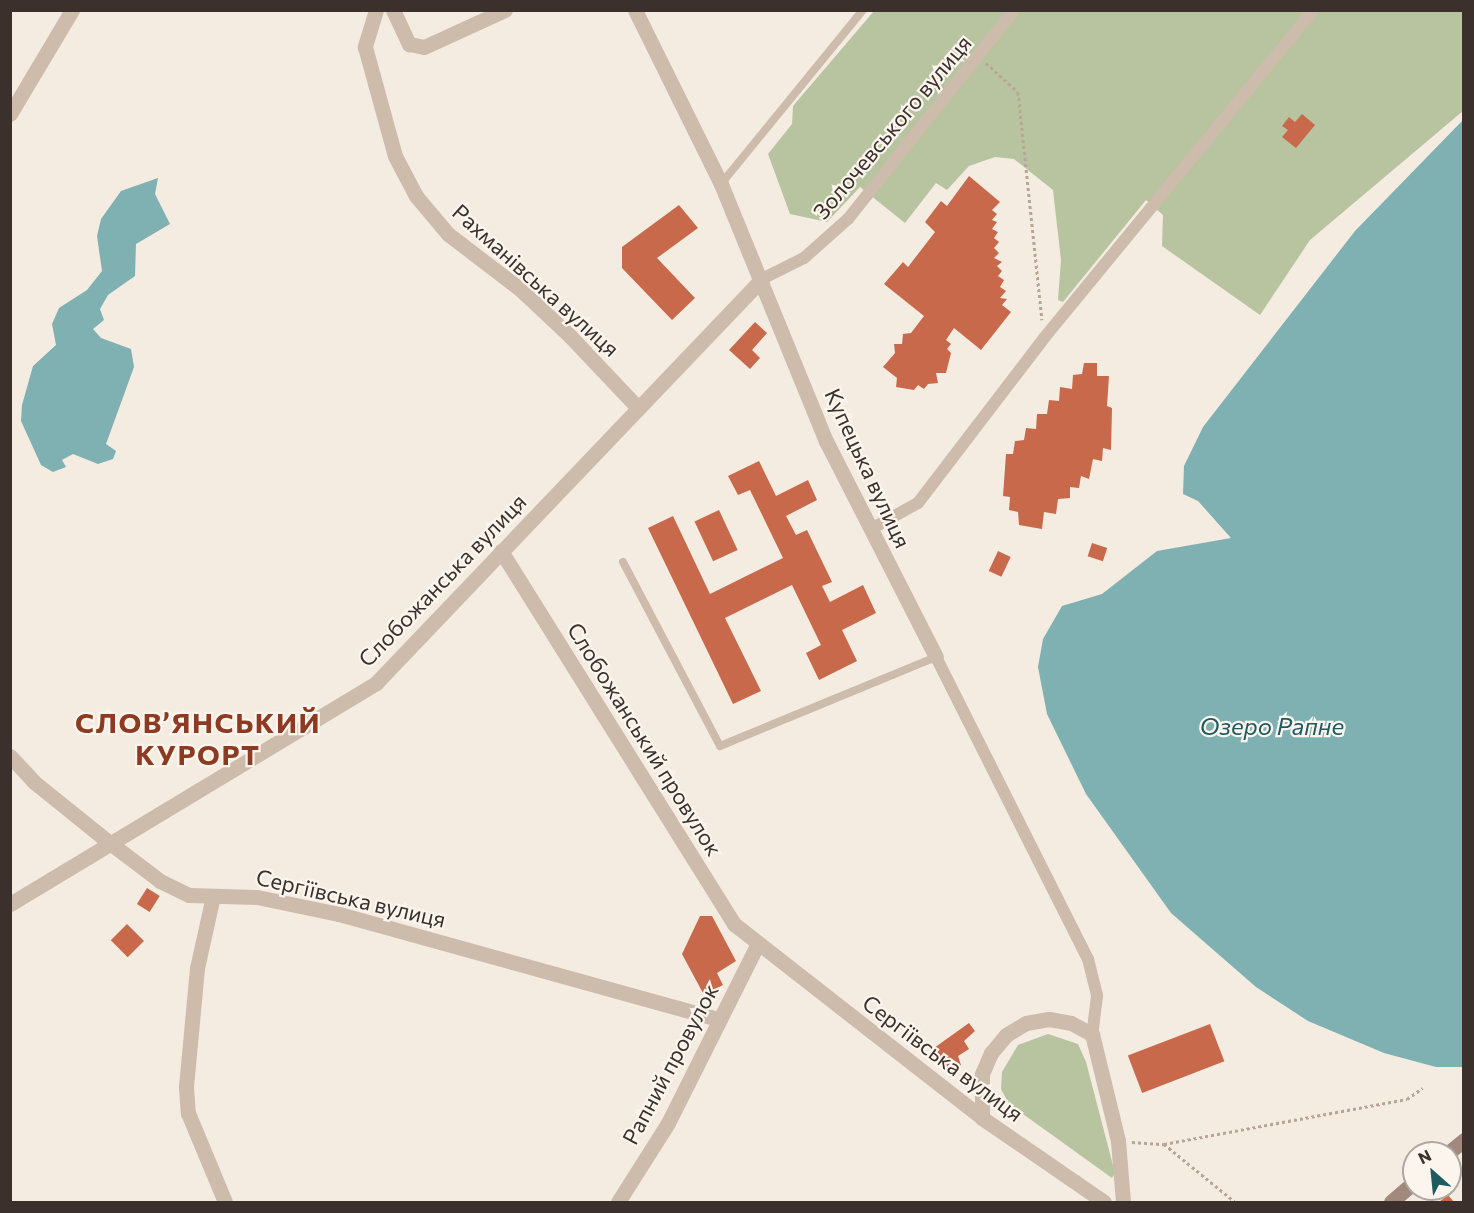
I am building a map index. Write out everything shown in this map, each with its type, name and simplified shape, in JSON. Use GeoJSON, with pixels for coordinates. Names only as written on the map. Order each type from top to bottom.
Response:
{"type":"FeatureCollection","features":[{"type":"Feature","properties":{"kind":"street"},"geometry":{"type":"LineString","coordinates":[[10,114],[72,10]]}},
{"type":"Feature","properties":{"kind":"street"},"geometry":{"type":"LineString","coordinates":[[393,10],[409,44],[424,47],[505,10]]}},
{"type":"Feature","properties":{"kind":"street","name":"Купецька вулиця"},"geometry":{"type":"LineString","coordinates":[[635,10],[721,184],[762,279],[826,441],[1079,937],[1097,996],[1092,1034]]}},
{"type":"Feature","properties":{"kind":"street","name":"Золочевського вулиця"},"geometry":{"type":"LineString","coordinates":[[762,279],[804,258],[848,219],[1014,10]]}},
{"type":"Feature","properties":{"kind":"street"},"geometry":{"type":"LineString","coordinates":[[871,530],[918,503],[1044,338],[1313,10]]}},
{"type":"Feature","properties":{"kind":"street","name":"Рахманівська вулиця"},"geometry":{"type":"LineString","coordinates":[[377,11],[364,47],[395,156],[416,196],[448,234],[528,297],[638,408]]}},
{"type":"Feature","properties":{"kind":"street","name":"Слобожанська вулиця"},"geometry":{"type":"LineString","coordinates":[[10,904],[376,683],[762,279]]}},
{"type":"Feature","properties":{"kind":"street","name":"Слобожанський провулок"},"geometry":{"type":"LineString","coordinates":[[501,551],[734,924],[758,945]]}},
{"type":"Feature","properties":{"kind":"street","name":"Сергіївська вулиця"},"geometry":{"type":"LineString","coordinates":[[10,756],[34,782],[110,843],[160,881],[189,895],[257,897],[339,914],[720,1020]]}},
{"type":"Feature","properties":{"kind":"street"},"geometry":{"type":"LineString","coordinates":[[213,896],[197,968],[186,1087],[188,1113],[225,1203]]}},
{"type":"Feature","properties":{"kind":"street","name":"Сергіївська вулиця"},"geometry":{"type":"LineString","coordinates":[[758,945],[982,1118],[1104,1203]]}},
{"type":"Feature","properties":{"kind":"street","name":"Рапний провулок"},"geometry":{"type":"LineString","coordinates":[[618,1203],[668,1123],[758,945]]}},
{"type":"Feature","properties":{"kind":"street"},"geometry":{"type":"LineString","coordinates":[[982,1118],[982,1074],[991,1053],[1006,1035],[1026,1023],[1048,1019],[1071,1023],[1092,1034],[1118,1140],[1123,1203]]}},
{"type":"Feature","properties":{"kind":"lane"},"geometry":{"type":"LineString","coordinates":[[721,184],[863,10]]}},
{"type":"Feature","properties":{"kind":"lane"},"geometry":{"type":"LineString","coordinates":[[623,562],[720,746],[936,657]]}},
{"type":"Feature","properties":{"kind":"path"},"geometry":{"type":"LineString","coordinates":[[978,56],[1018,92],[1044,338]]}},
{"type":"Feature","properties":{"kind":"path"},"geometry":{"type":"LineString","coordinates":[[1118,1140],[1164,1144],[1407,1099],[1423,1089]]}},
{"type":"Feature","properties":{"kind":"path"},"geometry":{"type":"LineString","coordinates":[[1164,1144],[1235,1203]]}},
{"type":"Feature","properties":{"kind":"green space"},"geometry":{"type":"Polygon","coordinates":[[[874,11],[1463,11],[1463,111],[1310,240],[1260,315],[1162,246],[1163,215],[1146,200],[1063,302],[1058,300],[1061,260],[1053,190],[1014,159],[995,157],[969,166],[947,190],[936,183],[905,223],[860,187],[827,222],[790,214],[768,154],[792,124],[793,106],[874,11]]]}},
{"type":"Feature","properties":{"kind":"green space"},"geometry":{"type":"Polygon","coordinates":[[[1048,1034],[1078,1044],[1086,1062],[1115,1173],[1112,1178],[1009,1104],[1001,1089],[1002,1072],[1018,1045],[1048,1034]]]}},
{"type":"Feature","properties":{"kind":"water","name":"Озеро Рапне"},"geometry":{"type":"Polygon","coordinates":[[[1463,120],[1464,1067],[1436,1067],[1384,1053],[1308,1021],[1256,987],[1171,913],[1086,794],[1047,714],[1038,667],[1043,639],[1062,606],[1102,594],[1157,551],[1231,538],[1198,501],[1183,494],[1184,466],[1203,427],[1355,231],[1463,120]]]}},
{"type":"Feature","properties":{"kind":"water"},"geometry":{"type":"Polygon","coordinates":[[[158,178],[155,194],[170,224],[136,244],[135,276],[108,295],[100,309],[104,320],[93,329],[101,338],[131,349],[134,367],[106,444],[116,451],[113,459],[98,464],[73,454],[62,460],[66,467],[53,472],[41,465],[21,421],[22,405],[33,366],[56,345],[52,324],[59,308],[87,290],[102,271],[97,236],[101,219],[121,191],[158,178]]]}},
{"type":"Feature","properties":{"kind":"building"},"geometry":{"type":"Polygon","coordinates":[[[1302,114],[1315,125],[1296,148],[1282,137],[1288,130],[1282,126],[1289,117],[1295,122],[1302,114]]]}},
{"type":"Feature","properties":{"kind":"building"},"geometry":{"type":"Polygon","coordinates":[[[969,176],[1000,202],[992,210],[997,214],[992,220],[997,222],[992,229],[998,232],[994,238],[999,242],[994,248],[999,253],[994,258],[1002,262],[997,266],[1002,271],[998,276],[1004,280],[1000,287],[1006,291],[1000,298],[1007,299],[1002,305],[1011,312],[981,350],[954,328],[946,340],[951,344],[947,349],[951,353],[946,373],[936,373],[938,383],[928,384],[924,389],[918,385],[914,390],[896,387],[897,378],[883,367],[895,353],[894,344],[902,344],[903,334],[911,333],[924,316],[884,284],[903,262],[908,267],[935,232],[925,222],[941,201],[947,206],[969,176]]]}},
{"type":"Feature","properties":{"kind":"building"},"geometry":{"type":"Polygon","coordinates":[[[679,205],[698,228],[657,258],[695,298],[672,320],[622,268],[622,247],[679,205]]]}},
{"type":"Feature","properties":{"kind":"building"},"geometry":{"type":"Polygon","coordinates":[[[755,322],[767,333],[752,350],[760,358],[750,369],[729,350],[755,322]]]}},
{"type":"Feature","properties":{"kind":"building"},"geometry":{"type":"Polygon","coordinates":[[[1084,363],[1097,363],[1097,376],[1109,376],[1107,406],[1112,408],[1111,450],[1103,448],[1102,461],[1093,459],[1089,479],[1081,476],[1079,488],[1070,487],[1070,498],[1058,499],[1056,514],[1044,512],[1042,529],[1019,525],[1018,512],[1009,510],[1010,497],[1003,496],[1006,454],[1013,454],[1015,441],[1024,440],[1026,428],[1036,429],[1037,414],[1047,414],[1049,400],[1059,401],[1060,387],[1072,389],[1073,375],[1082,374],[1084,363]]]}},
{"type":"Feature","properties":{"kind":"building"},"geometry":{"type":"Polygon","coordinates":[[[759,461],[776,496],[808,480],[817,500],[786,516],[796,535],[807,530],[832,582],[822,586],[830,602],[863,585],[876,613],[842,630],[857,661],[819,680],[806,653],[821,645],[792,585],[725,618],[761,691],[733,704],[648,528],[673,516],[710,594],[783,558],[750,490],[738,495],[728,476],[759,461]]]}},
{"type":"Feature","properties":{"kind":"building"},"geometry":{"type":"Polygon","coordinates":[[[719,510],[738,550],[713,561],[695,521],[719,510]]]}},
{"type":"Feature","properties":{"kind":"building"},"geometry":{"type":"Polygon","coordinates":[[[1092,543],[1107,548],[1103,561],[1088,556],[1092,543]]]}},
{"type":"Feature","properties":{"kind":"building"},"geometry":{"type":"Polygon","coordinates":[[[998,551],[1011,557],[1001,577],[989,571],[998,551]]]}},
{"type":"Feature","properties":{"kind":"building"},"geometry":{"type":"Polygon","coordinates":[[[147,888],[160,896],[150,912],[137,904],[147,888]]]}},
{"type":"Feature","properties":{"kind":"building"},"geometry":{"type":"Polygon","coordinates":[[[700,916],[712,916],[736,961],[717,973],[723,985],[704,995],[682,954],[700,916]]]}},
{"type":"Feature","properties":{"kind":"building"},"geometry":{"type":"Polygon","coordinates":[[[127,924],[144,941],[128,957],[111,940],[127,924]]]}},
{"type":"Feature","properties":{"kind":"building"},"geometry":{"type":"Polygon","coordinates":[[[969,1023],[975,1031],[964,1041],[969,1049],[958,1056],[961,1065],[951,1072],[934,1048],[969,1023]]]}},
{"type":"Feature","properties":{"kind":"building"},"geometry":{"type":"Polygon","coordinates":[[[1210,1024],[1224,1061],[1142,1093],[1128,1056],[1210,1024]]]}},
{"type":"Feature","properties":{"kind":"district","name":"СЛОВ’ЯНСЬКИЙ КУРОРТ"},"geometry":{"type":"Point","coordinates":[198,738]}}]}
